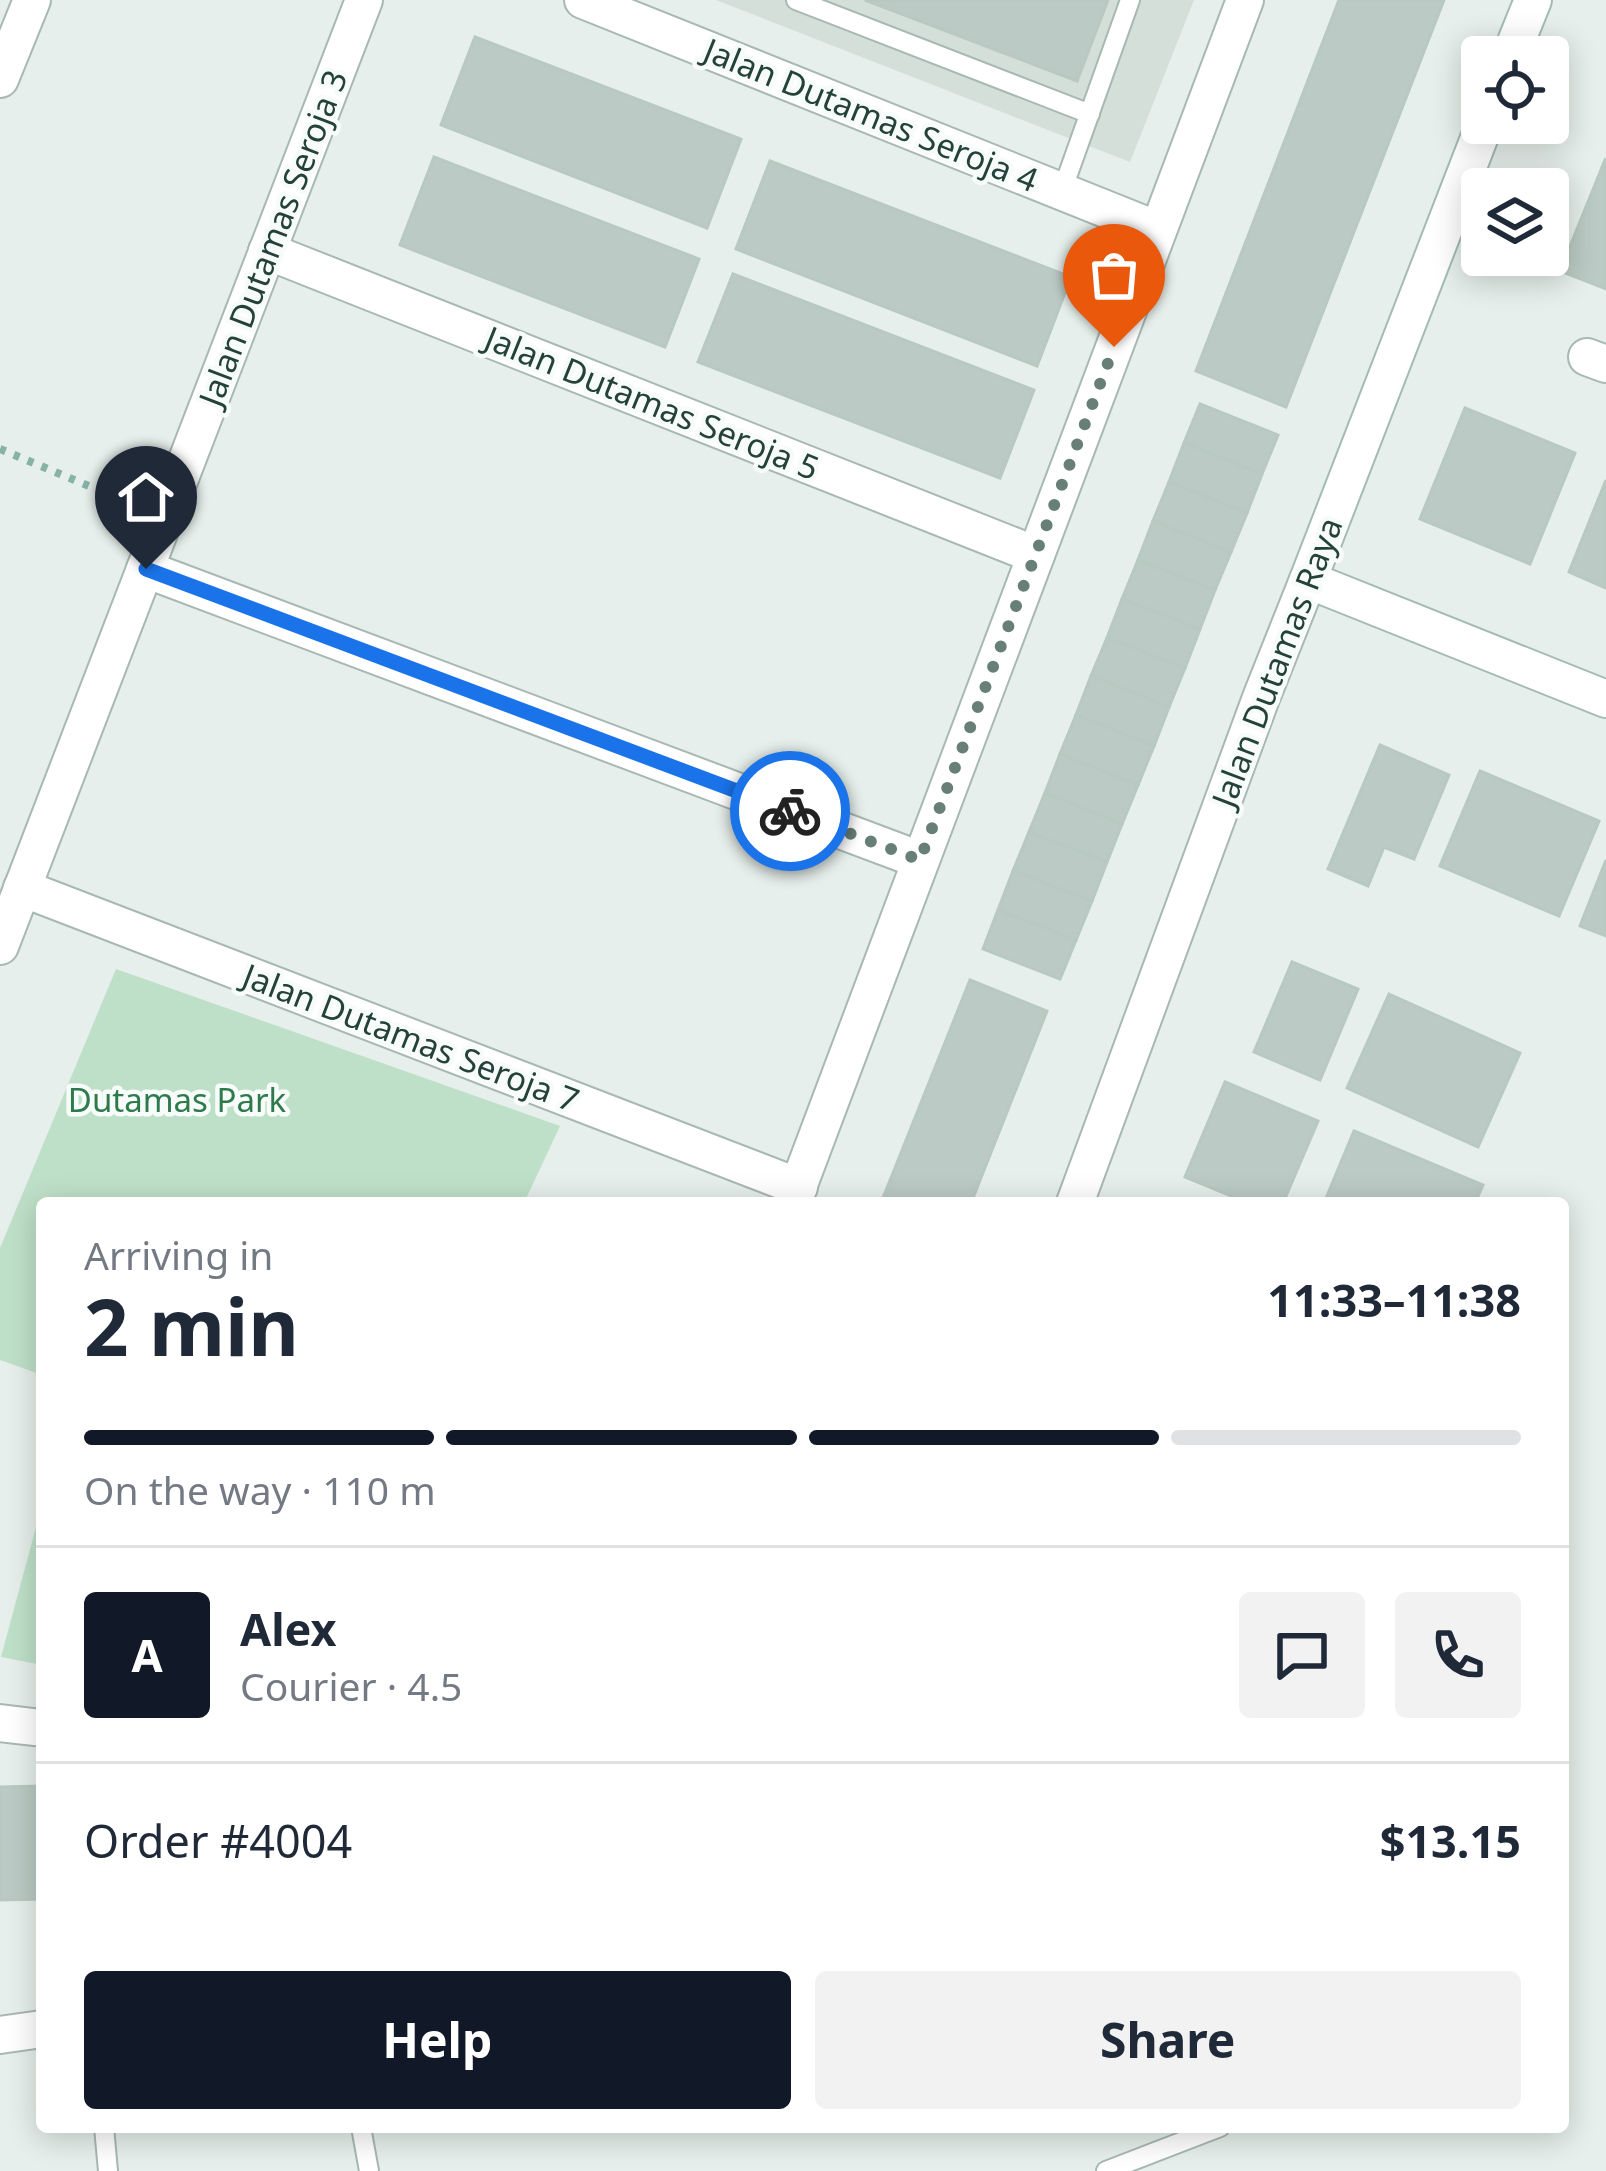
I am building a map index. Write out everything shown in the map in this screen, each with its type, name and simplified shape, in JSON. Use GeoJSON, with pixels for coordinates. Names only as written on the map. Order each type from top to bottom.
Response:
{"type":"FeatureCollection","features":[{"type":"Feature","properties":{"kind":"street"},"geometry":{"type":"LineString","coordinates":[[0,79],[32,0]]}},
{"type":"Feature","properties":{"kind":"street","name":"Jalan Dutamas Seroja 3"},"geometry":{"type":"LineString","coordinates":[[0,946],[364,0]]}},
{"type":"Feature","properties":{"kind":"street","name":"Jalan Dutamas Seroja 4"},"geometry":{"type":"LineString","coordinates":[[583,0],[1158,230]]}},
{"type":"Feature","properties":{"kind":"street"},"geometry":{"type":"LineString","coordinates":[[795,1195],[1245,0]]}},
{"type":"Feature","properties":{"kind":"street"},"geometry":{"type":"LineString","coordinates":[[1518,36],[1533,0]]}},
{"type":"Feature","properties":{"kind":"street","name":"Jalan Dutamas Raya"},"geometry":{"type":"LineString","coordinates":[[1077,1197],[1262,698],[1477,144]]}},
{"type":"Feature","properties":{"kind":"street","name":"Jalan Dutamas Seroja 5"},"geometry":{"type":"LineString","coordinates":[[267,251],[1036,554]]}},
{"type":"Feature","properties":{"kind":"street"},"geometry":{"type":"LineString","coordinates":[[146,569],[920,860]]}},
{"type":"Feature","properties":{"kind":"street"},"geometry":{"type":"LineString","coordinates":[[1308,580],[1606,699]]}},
{"type":"Feature","properties":{"kind":"street","name":"Jalan Dutamas Seroja 7"},"geometry":{"type":"LineString","coordinates":[[22,888],[795,1195]]}},
{"type":"Feature","properties":{"kind":"street"},"geometry":{"type":"LineString","coordinates":[[0,1723],[36,1727]]}},
{"type":"Feature","properties":{"kind":"street"},"geometry":{"type":"LineString","coordinates":[[0,2036],[36,2030]]}},
{"type":"Feature","properties":{"kind":"lane"},"geometry":{"type":"LineString","coordinates":[[796,0],[1090,115]]}},
{"type":"Feature","properties":{"kind":"lane"},"geometry":{"type":"LineString","coordinates":[[1062,191],[1130,0]]}},
{"type":"Feature","properties":{"kind":"lane"},"geometry":{"type":"LineString","coordinates":[[104,2133],[107,2171]]}},
{"type":"Feature","properties":{"kind":"lane"},"geometry":{"type":"LineString","coordinates":[[362,2133],[369,2171]]}},
{"type":"Feature","properties":{"kind":"lane"},"geometry":{"type":"LineString","coordinates":[[1106,2171],[1204,2133]]}},
{"type":"Feature","properties":{"kind":"path"},"geometry":{"type":"LineString","coordinates":[[0,449],[165,518]]}},
{"type":"Feature","properties":{"kind":"shaded area"},"geometry":{"type":"Polygon","coordinates":[[[716,0],[1194,0],[1130,162],[716,0]]]}},
{"type":"Feature","properties":{"kind":"green space","name":"Dutamas Park"},"geometry":{"type":"Polygon","coordinates":[[[116,969],[560,1126],[527,1197],[36,1197],[36,1373],[0,1360],[0,1248],[116,969]]]}},
{"type":"Feature","properties":{"kind":"green space"},"geometry":{"type":"Polygon","coordinates":[[[36,1527],[36,1664],[1,1657],[36,1527]]]}},
{"type":"Feature","properties":{"kind":"building"},"geometry":{"type":"Polygon","coordinates":[[[865,0],[1108,0],[1077,81],[865,0]]]}},
{"type":"Feature","properties":{"kind":"building"},"geometry":{"type":"Polygon","coordinates":[[[1339,0],[1444,0],[1286,407],[1196,371],[1339,0]]]}},
{"type":"Feature","properties":{"kind":"building"},"geometry":{"type":"Polygon","coordinates":[[[475,37],[741,139],[707,228],[441,125],[475,37]]]}},
{"type":"Feature","properties":{"kind":"building"},"geometry":{"type":"Polygon","coordinates":[[[434,157],[699,259],[665,347],[400,245],[434,157]]]}},
{"type":"Feature","properties":{"kind":"building"},"geometry":{"type":"Polygon","coordinates":[[[1605,160],[1606,289],[1569,275],[1569,249],[1605,160]]]}},
{"type":"Feature","properties":{"kind":"building"},"geometry":{"type":"Polygon","coordinates":[[[770,161],[1071,277],[1037,366],[736,249],[770,161]]]}},
{"type":"Feature","properties":{"kind":"building"},"geometry":{"type":"Polygon","coordinates":[[[733,274],[1034,390],[1000,478],[698,362],[733,274]]]}},
{"type":"Feature","properties":{"kind":"building"},"geometry":{"type":"Polygon","coordinates":[[[1200,404],[1278,435],[1262,474],[1184,443],[1200,404]]]}},
{"type":"Feature","properties":{"kind":"building"},"geometry":{"type":"Polygon","coordinates":[[[1465,408],[1575,453],[1530,564],[1420,519],[1465,408]]]}},
{"type":"Feature","properties":{"kind":"building"},"geometry":{"type":"Polygon","coordinates":[[[1184,443],[1262,474],[1247,513],[1169,482],[1184,443]]]}},
{"type":"Feature","properties":{"kind":"building"},"geometry":{"type":"Polygon","coordinates":[[[1606,480],[1606,588],[1569,572],[1606,480]]]}},
{"type":"Feature","properties":{"kind":"building"},"geometry":{"type":"Polygon","coordinates":[[[1169,482],[1247,513],[1231,552],[1153,521],[1169,482]]]}},
{"type":"Feature","properties":{"kind":"building"},"geometry":{"type":"Polygon","coordinates":[[[1153,521],[1231,552],[1215,590],[1138,560],[1153,521]]]}},
{"type":"Feature","properties":{"kind":"building"},"geometry":{"type":"Polygon","coordinates":[[[1138,560],[1215,590],[1200,629],[1122,599],[1138,560]]]}},
{"type":"Feature","properties":{"kind":"building"},"geometry":{"type":"Polygon","coordinates":[[[1122,599],[1200,629],[1185,668],[1107,638],[1122,599]]]}},
{"type":"Feature","properties":{"kind":"building"},"geometry":{"type":"Polygon","coordinates":[[[1107,638],[1185,668],[1169,707],[1091,676],[1107,638]]]}},
{"type":"Feature","properties":{"kind":"building"},"geometry":{"type":"Polygon","coordinates":[[[1091,676],[1169,707],[1154,746],[1076,715],[1091,676]]]}},
{"type":"Feature","properties":{"kind":"building"},"geometry":{"type":"Polygon","coordinates":[[[1076,715],[1154,746],[1138,785],[1060,754],[1076,715]]]}},
{"type":"Feature","properties":{"kind":"building"},"geometry":{"type":"Polygon","coordinates":[[[1380,745],[1449,775],[1414,859],[1384,847],[1368,886],[1328,869],[1380,745]]]}},
{"type":"Feature","properties":{"kind":"building"},"geometry":{"type":"Polygon","coordinates":[[[1060,754],[1138,785],[1122,824],[1045,793],[1060,754]]]}},
{"type":"Feature","properties":{"kind":"building"},"geometry":{"type":"Polygon","coordinates":[[[1480,771],[1599,821],[1559,916],[1440,866],[1480,771]]]}},
{"type":"Feature","properties":{"kind":"building"},"geometry":{"type":"Polygon","coordinates":[[[1045,793],[1122,824],[1107,862],[1029,832],[1045,793]]]}},
{"type":"Feature","properties":{"kind":"building"},"geometry":{"type":"Polygon","coordinates":[[[1029,832],[1107,862],[1092,901],[1013,871],[1029,832]]]}},
{"type":"Feature","properties":{"kind":"building"},"geometry":{"type":"Polygon","coordinates":[[[1606,860],[1606,936],[1580,926],[1606,860]]]}},
{"type":"Feature","properties":{"kind":"building"},"geometry":{"type":"Polygon","coordinates":[[[1013,871],[1092,901],[1076,940],[998,910],[1013,871]]]}},
{"type":"Feature","properties":{"kind":"building"},"geometry":{"type":"Polygon","coordinates":[[[998,910],[1076,940],[1060,979],[983,949],[998,910]]]}},
{"type":"Feature","properties":{"kind":"building"},"geometry":{"type":"Polygon","coordinates":[[[1292,962],[1358,989],[1320,1080],[1254,1052],[1292,962]]]}},
{"type":"Feature","properties":{"kind":"building"},"geometry":{"type":"Polygon","coordinates":[[[970,980],[1047,1011],[973,1197],[883,1197],[970,980]]]}},
{"type":"Feature","properties":{"kind":"building"},"geometry":{"type":"Polygon","coordinates":[[[1389,994],[1520,1053],[1478,1147],[1347,1088],[1389,994]]]}},
{"type":"Feature","properties":{"kind":"building"},"geometry":{"type":"Polygon","coordinates":[[[1225,1082],[1318,1121],[1286,1197],[1233,1197],[1185,1177],[1225,1082]]]}},
{"type":"Feature","properties":{"kind":"building"},"geometry":{"type":"Polygon","coordinates":[[[1354,1131],[1483,1185],[1478,1197],[1326,1197],[1354,1131]]]}},
{"type":"Feature","properties":{"kind":"building"},"geometry":{"type":"Polygon","coordinates":[[[36,1786],[36,1899],[0,1900],[0,1787],[36,1786]]]}},
{"type":"Feature","properties":{"kind":"way so far"},"geometry":{"type":"LineString","coordinates":[[790,811],[920,860],[1114,347]]}},
{"type":"Feature","properties":{"kind":"route"},"geometry":{"type":"LineString","coordinates":[[146,569],[790,811]]}}]}
